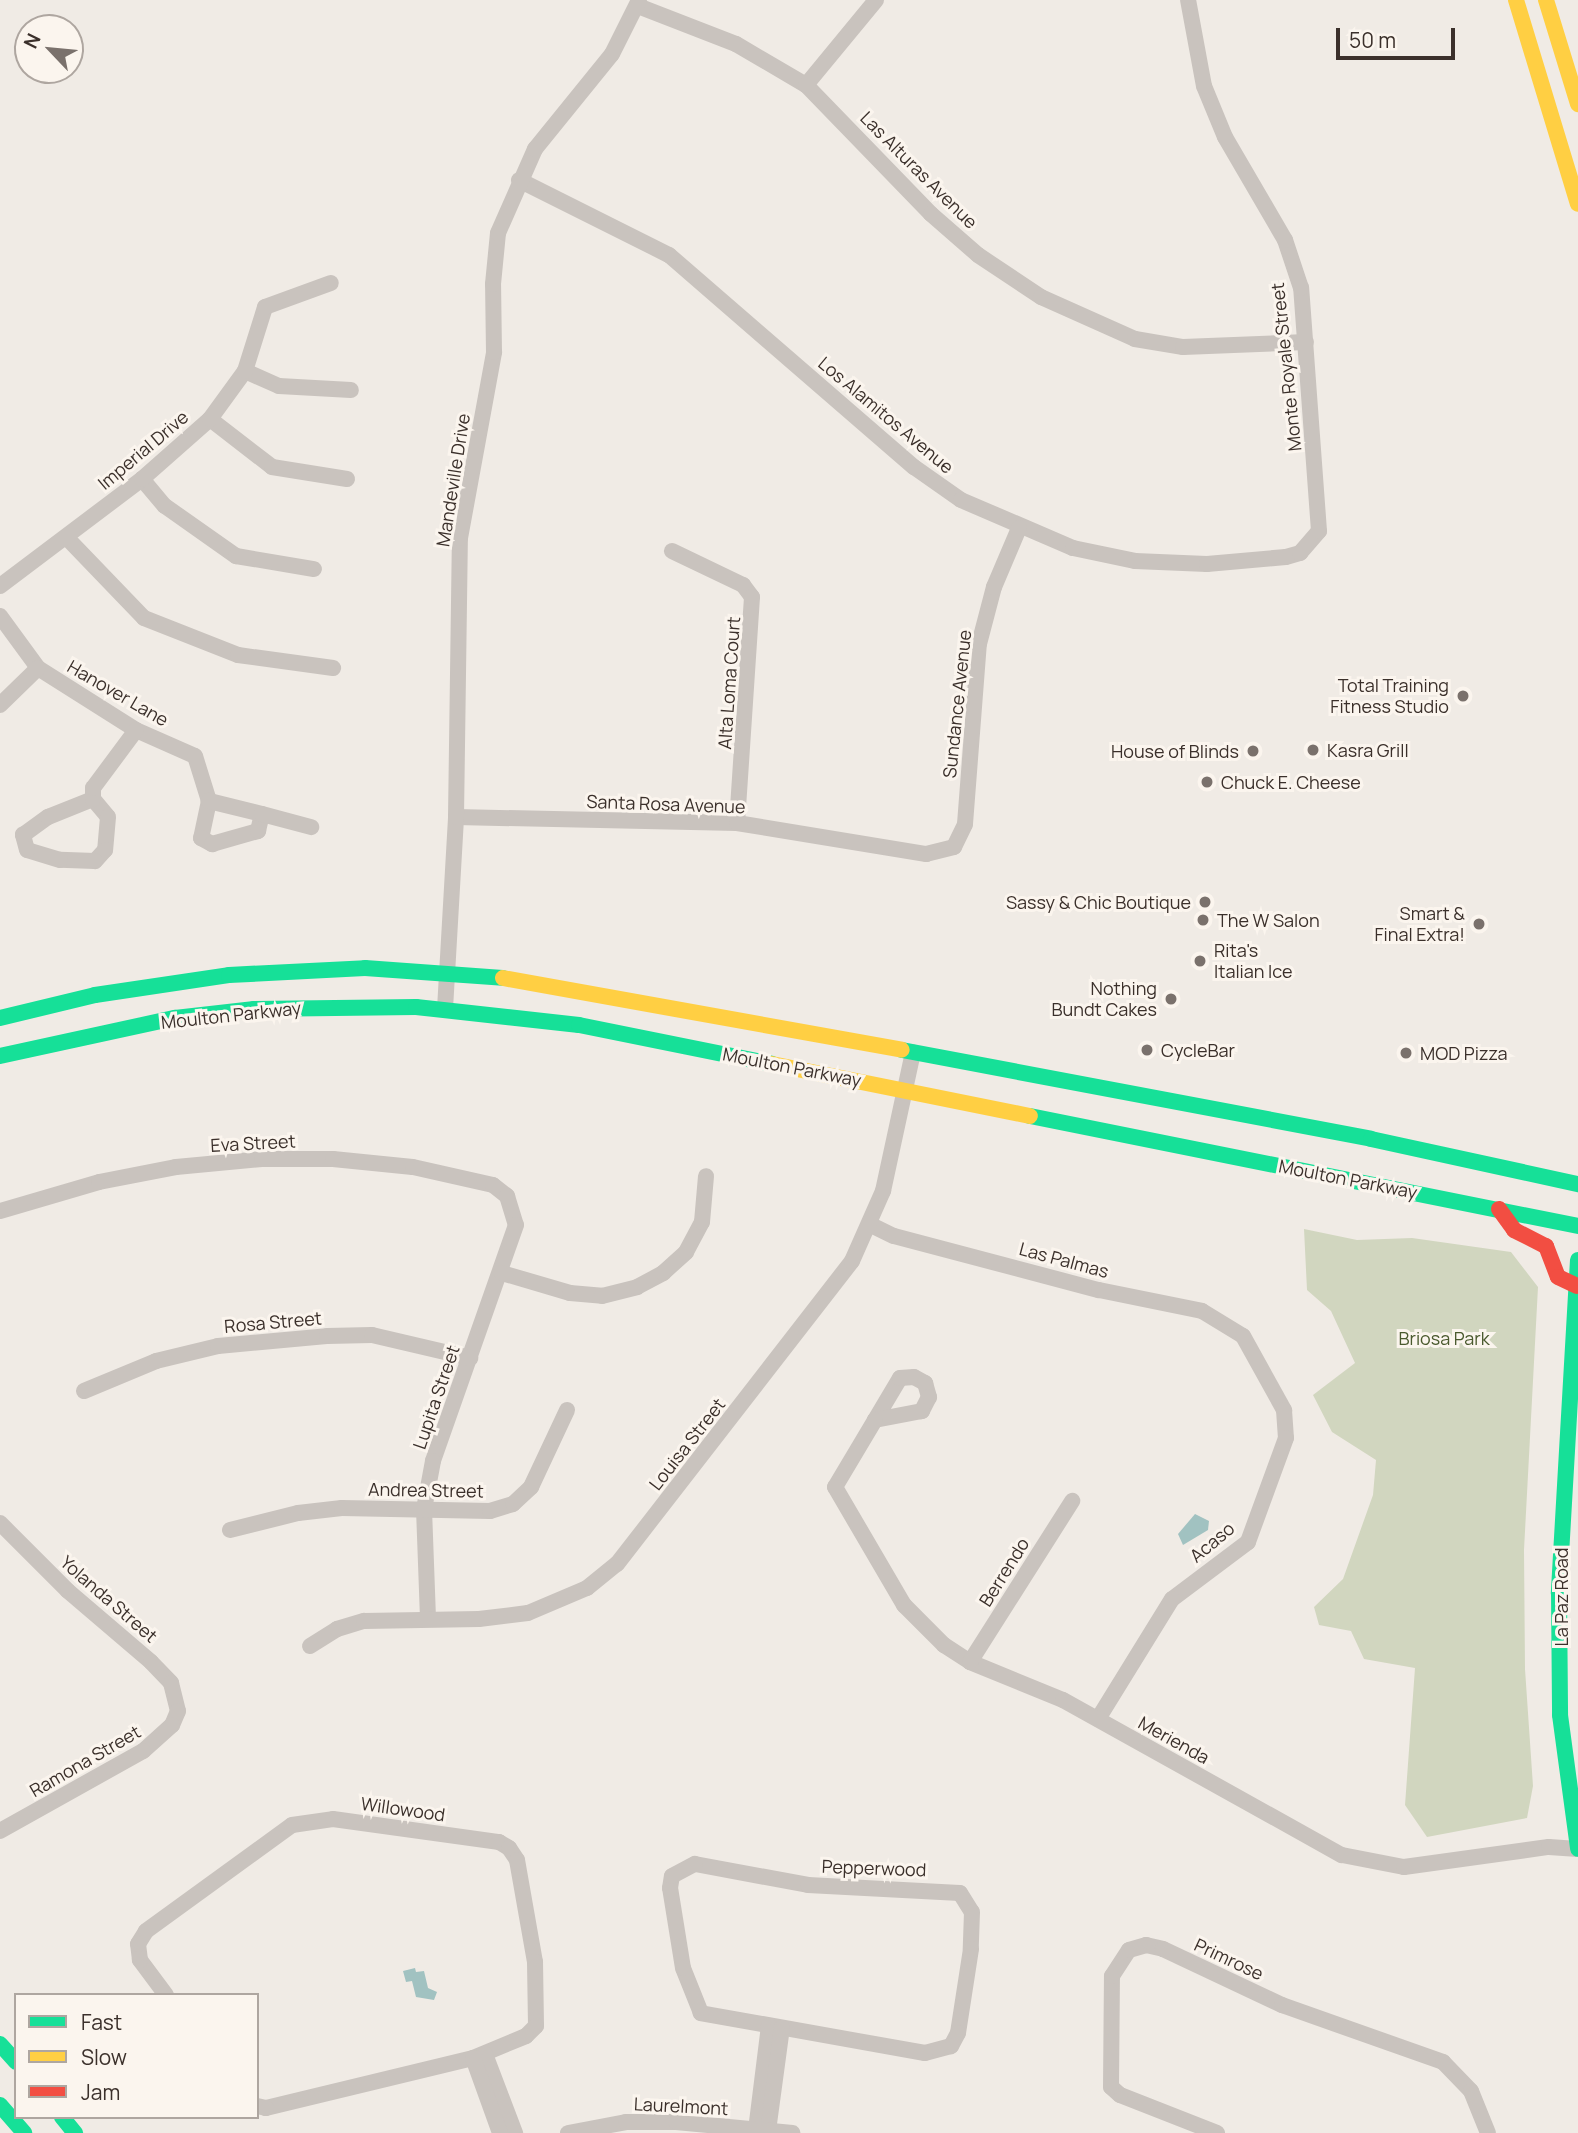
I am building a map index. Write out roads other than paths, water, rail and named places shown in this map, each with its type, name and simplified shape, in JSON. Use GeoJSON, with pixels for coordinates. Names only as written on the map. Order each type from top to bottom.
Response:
{"type":"FeatureCollection","features":[{"type":"Feature","properties":{"kind":"main road"},"geometry":{"type":"LineString","coordinates":[[1516,0],[1578,204]]}},
{"type":"Feature","properties":{"kind":"main road"},"geometry":{"type":"LineString","coordinates":[[1546,0],[1578,104]]}},
{"type":"Feature","properties":{"kind":"main road","name":"Moulton Parkway"},"geometry":{"type":"LineString","coordinates":[[0,1018],[95,995],[229,975],[365,968],[448,972],[615,993],[1159,1103],[1370,1139],[1578,1184]]}},
{"type":"Feature","properties":{"kind":"main road","name":"Moulton Parkway"},"geometry":{"type":"LineString","coordinates":[[0,1056],[175,1018],[254,1009],[445,1009],[579,1024],[1578,1226]]}},
{"type":"Feature","properties":{"kind":"main road"},"geometry":{"type":"LineString","coordinates":[[1499,1209],[1514,1230],[1545,1246],[1558,1277],[1577,1286]]}},
{"type":"Feature","properties":{"kind":"main road","name":"La Paz Road"},"geometry":{"type":"LineString","coordinates":[[1578,1260],[1559,1593],[1560,1715],[1578,1849]]}},
{"type":"Feature","properties":{"kind":"main road"},"geometry":{"type":"LineString","coordinates":[[0,2044],[14,2060]]}},
{"type":"Feature","properties":{"kind":"main road"},"geometry":{"type":"LineString","coordinates":[[0,2105],[24,2133]]}},
{"type":"Feature","properties":{"kind":"main road"},"geometry":{"type":"LineString","coordinates":[[64,2119],[75,2133]]}},
{"type":"Feature","properties":{"kind":"street"},"geometry":{"type":"LineString","coordinates":[[806,85],[876,0]]}},
{"type":"Feature","properties":{"kind":"street","name":"Monte Royale Street"},"geometry":{"type":"LineString","coordinates":[[1188,0],[1204,86],[1225,137],[1285,240],[1301,288],[1319,519],[1312,542]]}},
{"type":"Feature","properties":{"kind":"street","name":"Las Alturas Avenue"},"geometry":{"type":"LineString","coordinates":[[638,3],[736,44],[806,85],[931,214],[978,255],[1051,303],[1135,339],[1183,347],[1306,342]]}},
{"type":"Feature","properties":{"kind":"street","name":"Mandeville Drive"},"geometry":{"type":"LineString","coordinates":[[445,1009],[456,817],[460,538],[494,352],[493,284],[498,233],[519,180],[557,118],[612,54],[638,3]]}},
{"type":"Feature","properties":{"kind":"street","name":"Los Alamitos Avenue"},"geometry":{"type":"LineString","coordinates":[[519,180],[669,255],[914,467],[961,500],[1019,527],[1073,548],[1135,561],[1207,564],[1286,557],[1300,553],[1312,542]]}},
{"type":"Feature","properties":{"kind":"street","name":"Imperial Drive"},"geometry":{"type":"LineString","coordinates":[[0,586],[142,479],[210,419],[245,371],[265,307],[331,283]]}},
{"type":"Feature","properties":{"kind":"street"},"geometry":{"type":"LineString","coordinates":[[245,371],[279,386],[352,390]]}},
{"type":"Feature","properties":{"kind":"street"},"geometry":{"type":"LineString","coordinates":[[210,419],[272,467],[347,479]]}},
{"type":"Feature","properties":{"kind":"street"},"geometry":{"type":"LineString","coordinates":[[142,479],[165,506],[236,556],[314,569]]}},
{"type":"Feature","properties":{"kind":"street","name":"Sundance Avenue"},"geometry":{"type":"LineString","coordinates":[[954,846],[965,824],[979,644],[994,587],[1019,527]]}},
{"type":"Feature","properties":{"kind":"street"},"geometry":{"type":"LineString","coordinates":[[67,538],[144,618],[238,655],[333,668]]}},
{"type":"Feature","properties":{"kind":"street","name":"Alta Loma Court"},"geometry":{"type":"LineString","coordinates":[[672,551],[743,586],[752,597],[737,823]]}},
{"type":"Feature","properties":{"kind":"street","name":"Hanover Lane"},"geometry":{"type":"LineString","coordinates":[[0,616],[38,668],[136,730],[195,756],[209,801],[201,838],[212,844],[258,831],[262,814]]}},
{"type":"Feature","properties":{"kind":"street"},"geometry":{"type":"LineString","coordinates":[[0,705],[38,668]]}},
{"type":"Feature","properties":{"kind":"street"},"geometry":{"type":"LineString","coordinates":[[93,799],[48,817],[23,835],[27,850],[60,860],[95,861],[105,850],[108,817],[93,799],[93,788],[136,730]]}},
{"type":"Feature","properties":{"kind":"street"},"geometry":{"type":"LineString","coordinates":[[209,801],[311,827]]}},
{"type":"Feature","properties":{"kind":"street","name":"Santa Rosa Avenue"},"geometry":{"type":"LineString","coordinates":[[456,817],[737,823],[926,854],[954,846]]}},
{"type":"Feature","properties":{"kind":"street","name":"Louisa Street"},"geometry":{"type":"LineString","coordinates":[[310,1646],[337,1629],[364,1621],[528,1614],[587,1588],[617,1564],[852,1261],[871,1225],[913,1052]]}},
{"type":"Feature","properties":{"kind":"street","name":"Eva Street"},"geometry":{"type":"LineString","coordinates":[[0,1211],[99,1182],[176,1167],[262,1159],[333,1159],[413,1167],[493,1185],[507,1196]]}},
{"type":"Feature","properties":{"kind":"street"},"geometry":{"type":"LineString","coordinates":[[502,1273],[570,1293],[602,1296],[637,1287],[663,1273],[686,1252],[702,1222],[706,1176]]}},
{"type":"Feature","properties":{"kind":"street","name":"Lupita Street"},"geometry":{"type":"LineString","coordinates":[[428,1619],[424,1509],[433,1461],[502,1273],[516,1225],[507,1196]]}},
{"type":"Feature","properties":{"kind":"street","name":"Las Palmas"},"geometry":{"type":"LineString","coordinates":[[871,1225],[894,1236],[1100,1290],[1202,1311],[1243,1336]]}},
{"type":"Feature","properties":{"kind":"street","name":"Rosa Street"},"geometry":{"type":"LineString","coordinates":[[84,1391],[156,1361],[218,1346],[327,1336],[372,1335],[470,1358]]}},
{"type":"Feature","properties":{"kind":"street","name":"Acaso"},"geometry":{"type":"LineString","coordinates":[[1098,1719],[1172,1599],[1242,1547],[1251,1535],[1287,1425],[1284,1410],[1243,1336]]}},
{"type":"Feature","properties":{"kind":"street","name":"Andrea Street"},"geometry":{"type":"LineString","coordinates":[[230,1530],[298,1513],[342,1508],[490,1511],[513,1504],[531,1487],[567,1410]]}},
{"type":"Feature","properties":{"kind":"street","name":"Merienda"},"geometry":{"type":"LineString","coordinates":[[875,1420],[835,1487],[904,1605],[944,1645],[970,1662],[1098,1719],[1342,1855],[1372,1864],[1404,1867],[1549,1847],[1578,1849]]}},
{"type":"Feature","properties":{"kind":"street","name":"Berrendo"},"geometry":{"type":"LineString","coordinates":[[970,1662],[1072,1501]]}},
{"type":"Feature","properties":{"kind":"street","name":"Yolanda Street"},"geometry":{"type":"LineString","coordinates":[[0,1523],[68,1591],[151,1662],[171,1683],[178,1711]]}},
{"type":"Feature","properties":{"kind":"street","name":"Ramona Street"},"geometry":{"type":"LineString","coordinates":[[0,1831],[143,1751],[172,1725],[178,1711]]}},
{"type":"Feature","properties":{"kind":"street","name":"Willowood"},"geometry":{"type":"LineString","coordinates":[[165,1993],[140,1960],[138,1944],[146,1931],[292,1825],[333,1819],[499,1842],[517,1860],[536,1962],[536,2026],[526,2036],[479,2056],[266,2108],[259,2106]]}},
{"type":"Feature","properties":{"kind":"street","name":"Pepperwood"},"geometry":{"type":"LineString","coordinates":[[695,1864],[808,1885],[950,1890],[968,1901],[972,1913],[971,1949],[958,2033],[951,2046],[925,2053],[776,2027],[710,2018],[695,2005],[683,1968],[670,1888],[672,1875],[682,1867],[695,1864]]}},
{"type":"Feature","properties":{"kind":"street","name":"Primrose"},"geometry":{"type":"LineString","coordinates":[[1217,2133],[1189,2128],[1111,2087],[1112,1976],[1129,1950],[1146,1945],[1163,1949],[1282,2005],[1443,2062],[1471,2091],[1488,2133]]}},
{"type":"Feature","properties":{"kind":"street"},"geometry":{"type":"LineString","coordinates":[[762,2130],[776,2027]]}},
{"type":"Feature","properties":{"kind":"street"},"geometry":{"type":"LineString","coordinates":[[479,2056],[500,2133]]}},
{"type":"Feature","properties":{"kind":"street"},"geometry":{"type":"LineString","coordinates":[[479,2056],[515,2133]]}},
{"type":"Feature","properties":{"kind":"street","name":"Laurelmont"},"geometry":{"type":"LineString","coordinates":[[568,2133],[626,2122],[792,2133]]}},
{"type":"Feature","properties":{"kind":"water"},"geometry":{"type":"Polygon","coordinates":[[[1195,1514],[1209,1521],[1208,1530],[1183,1545],[1178,1534],[1195,1514]]]}},
{"type":"Feature","properties":{"kind":"water"},"geometry":{"type":"Polygon","coordinates":[[[415,1968],[416,1972],[424,1971],[428,1988],[437,1992],[434,2000],[416,1997],[412,1981],[406,1982],[403,1971],[415,1968]]]}},
{"type":"Feature","properties":{"kind":"place","name":"Total Training Fitness Studio"},"geometry":{"type":"Point","coordinates":[1463,696]}},
{"type":"Feature","properties":{"kind":"place","name":"Kasra Grill"},"geometry":{"type":"Point","coordinates":[1313,750]}},
{"type":"Feature","properties":{"kind":"place","name":"House of Blinds"},"geometry":{"type":"Point","coordinates":[1253,751]}},
{"type":"Feature","properties":{"kind":"place","name":"Chuck E. Cheese"},"geometry":{"type":"Point","coordinates":[1207,782]}},
{"type":"Feature","properties":{"kind":"place","name":"Sassy & Chic Boutique"},"geometry":{"type":"Point","coordinates":[1205,902]}},
{"type":"Feature","properties":{"kind":"place","name":"The W Salon"},"geometry":{"type":"Point","coordinates":[1203,920]}},
{"type":"Feature","properties":{"kind":"place","name":"Smart & Final Extra!"},"geometry":{"type":"Point","coordinates":[1479,924]}},
{"type":"Feature","properties":{"kind":"place","name":"Rita's Italian Ice"},"geometry":{"type":"Point","coordinates":[1200,961]}},
{"type":"Feature","properties":{"kind":"place","name":"Nothing Bundt Cakes"},"geometry":{"type":"Point","coordinates":[1171,999]}},
{"type":"Feature","properties":{"kind":"place","name":"CycleBar"},"geometry":{"type":"Point","coordinates":[1147,1050]}},
{"type":"Feature","properties":{"kind":"place","name":"MOD Pizza"},"geometry":{"type":"Point","coordinates":[1406,1053]}},
{"type":"Feature","properties":{"kind":"park label","name":"Briosa Park"},"geometry":{"type":"Point","coordinates":[1444,1338]}}]}
